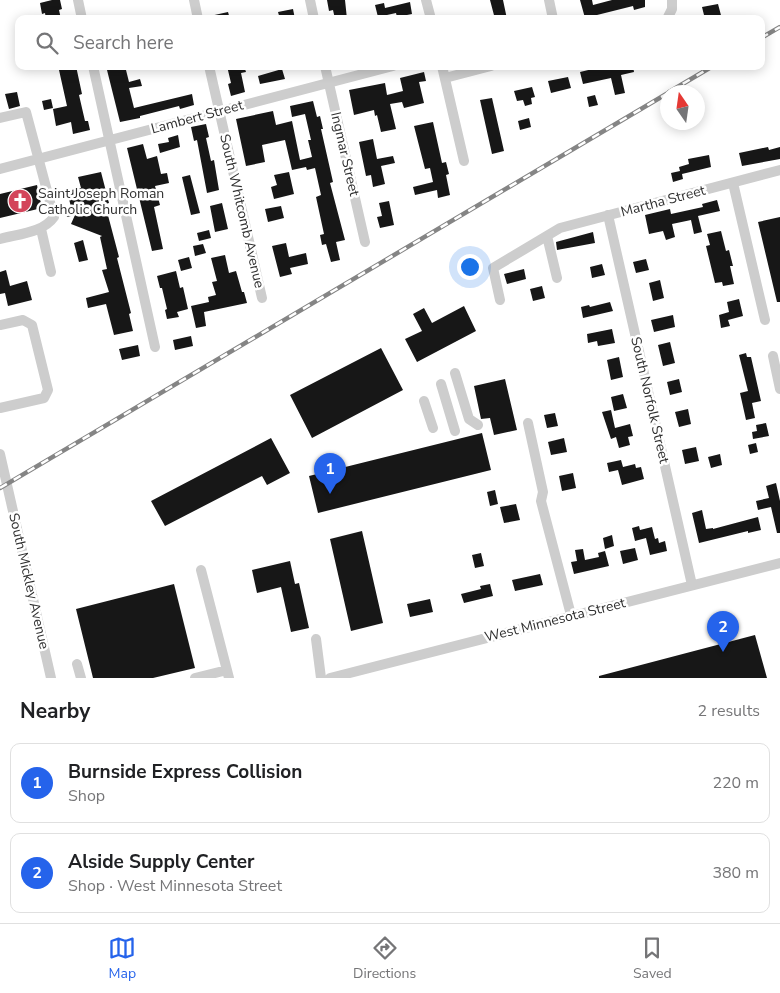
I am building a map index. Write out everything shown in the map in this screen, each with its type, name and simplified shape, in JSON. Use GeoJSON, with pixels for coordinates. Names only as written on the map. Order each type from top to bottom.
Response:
{"type":"FeatureCollection","features":[{"type":"Feature","properties":{"kind":"street"},"geometry":{"type":"LineString","coordinates":[[78,0],[81,15]]}},
{"type":"Feature","properties":{"kind":"street"},"geometry":{"type":"LineString","coordinates":[[194,0],[197,15]]}},
{"type":"Feature","properties":{"kind":"street"},"geometry":{"type":"LineString","coordinates":[[310,0],[313,15]]}},
{"type":"Feature","properties":{"kind":"street"},"geometry":{"type":"LineString","coordinates":[[426,0],[430,15]]}},
{"type":"Feature","properties":{"kind":"street"},"geometry":{"type":"LineString","coordinates":[[548,0],[552,15]]}},
{"type":"Feature","properties":{"kind":"street"},"geometry":{"type":"LineString","coordinates":[[668,15],[673,6],[672,0]]}},
{"type":"Feature","properties":{"kind":"street"},"geometry":{"type":"LineString","coordinates":[[94,70],[155,347]]}},
{"type":"Feature","properties":{"kind":"street","name":"South Whitcomb Avenue"},"geometry":{"type":"LineString","coordinates":[[210,70],[262,298]]}},
{"type":"Feature","properties":{"kind":"street","name":"Ingmar Street"},"geometry":{"type":"LineString","coordinates":[[326,70],[365,242]]}},
{"type":"Feature","properties":{"kind":"street","name":"Lambert Street"},"geometry":{"type":"LineString","coordinates":[[0,169],[378,70]]}},
{"type":"Feature","properties":{"kind":"street"},"geometry":{"type":"LineString","coordinates":[[443,70],[464,161]]}},
{"type":"Feature","properties":{"kind":"street"},"geometry":{"type":"LineString","coordinates":[[445,78],[476,70]]}},
{"type":"Feature","properties":{"kind":"street"},"geometry":{"type":"LineString","coordinates":[[0,118],[26,112],[54,217],[41,228],[0,239]]}},
{"type":"Feature","properties":{"kind":"street","name":"Martha Street"},"geometry":{"type":"LineString","coordinates":[[500,300],[493,268],[560,228],[780,170]]}},
{"type":"Feature","properties":{"kind":"street"},"geometry":{"type":"LineString","coordinates":[[733,183],[764,320]]}},
{"type":"Feature","properties":{"kind":"street","name":"South Norfolk Street"},"geometry":{"type":"LineString","coordinates":[[608,215],[692,585]]}},
{"type":"Feature","properties":{"kind":"street"},"geometry":{"type":"LineString","coordinates":[[41,228],[52,272]]}},
{"type":"Feature","properties":{"kind":"street"},"geometry":{"type":"LineString","coordinates":[[547,236],[557,278]]}},
{"type":"Feature","properties":{"kind":"street"},"geometry":{"type":"LineString","coordinates":[[0,325],[23,320],[32,325],[48,390],[44,398],[0,408]]}},
{"type":"Feature","properties":{"kind":"street"},"geometry":{"type":"LineString","coordinates":[[773,356],[780,388]]}},
{"type":"Feature","properties":{"kind":"street"},"geometry":{"type":"LineString","coordinates":[[455,373],[469,419],[478,425]]}},
{"type":"Feature","properties":{"kind":"street"},"geometry":{"type":"LineString","coordinates":[[441,384],[456,431]]}},
{"type":"Feature","properties":{"kind":"street"},"geometry":{"type":"LineString","coordinates":[[424,401],[432,428]]}},
{"type":"Feature","properties":{"kind":"street"},"geometry":{"type":"LineString","coordinates":[[528,423],[544,492],[541,502],[571,615]]}},
{"type":"Feature","properties":{"kind":"street","name":"South Mickley Avenue"},"geometry":{"type":"LineString","coordinates":[[0,454],[51,678]]}},
{"type":"Feature","properties":{"kind":"street","name":"West Minnesota Street"},"geometry":{"type":"LineString","coordinates":[[330,678],[780,562]]}},
{"type":"Feature","properties":{"kind":"street"},"geometry":{"type":"LineString","coordinates":[[195,678],[228,674],[201,570]]}},
{"type":"Feature","properties":{"kind":"street"},"geometry":{"type":"LineString","coordinates":[[316,639],[321,678]]}},
{"type":"Feature","properties":{"kind":"street"},"geometry":{"type":"LineString","coordinates":[[77,664],[81,678]]}},
{"type":"Feature","properties":{"kind":"building"},"geometry":{"type":"Polygon","coordinates":[[[60,0],[62,9],[59,10],[60,15],[42,14],[40,3],[60,0]]]}},
{"type":"Feature","properties":{"kind":"building"},"geometry":{"type":"Polygon","coordinates":[[[327,0],[345,0],[347,15],[334,15],[333,10],[329,11],[327,0]]]}},
{"type":"Feature","properties":{"kind":"building"},"geometry":{"type":"Polygon","coordinates":[[[490,0],[503,0],[506,15],[494,15],[490,0]]]}},
{"type":"Feature","properties":{"kind":"building"},"geometry":{"type":"Polygon","coordinates":[[[580,0],[592,0],[593,5],[612,0],[645,0],[645,7],[634,10],[633,6],[597,15],[584,15],[580,0]]]}},
{"type":"Feature","properties":{"kind":"building"},"geometry":{"type":"Polygon","coordinates":[[[410,2],[412,14],[378,15],[375,5],[384,3],[385,8],[410,2]]]}},
{"type":"Feature","properties":{"kind":"building"},"geometry":{"type":"Polygon","coordinates":[[[718,4],[721,15],[704,15],[702,7],[718,4]]]}},
{"type":"Feature","properties":{"kind":"building"},"geometry":{"type":"Polygon","coordinates":[[[293,9],[294,15],[279,15],[278,12],[293,9]]]}},
{"type":"Feature","properties":{"kind":"building"},"geometry":{"type":"Polygon","coordinates":[[[228,12],[229,15],[214,15],[228,12]]]}},
{"type":"Feature","properties":{"kind":"building"},"geometry":{"type":"Polygon","coordinates":[[[59,70],[77,70],[82,94],[79,95],[85,121],[88,121],[90,130],[73,134],[71,122],[56,126],[53,109],[67,106],[59,70]]]}},
{"type":"Feature","properties":{"kind":"building"},"geometry":{"type":"Polygon","coordinates":[[[107,70],[126,70],[129,82],[140,79],[142,86],[129,88],[134,108],[192,94],[194,105],[180,109],[179,106],[120,122],[107,70]]]}},
{"type":"Feature","properties":{"kind":"building"},"geometry":{"type":"Polygon","coordinates":[[[228,70],[245,70],[246,72],[241,73],[245,92],[231,96],[228,84],[231,83],[228,70]]]}},
{"type":"Feature","properties":{"kind":"building"},"geometry":{"type":"Polygon","coordinates":[[[282,70],[285,79],[260,84],[258,76],[282,70]]]}},
{"type":"Feature","properties":{"kind":"building"},"geometry":{"type":"Polygon","coordinates":[[[588,70],[634,70],[634,72],[621,75],[625,93],[615,95],[611,78],[583,84],[580,72],[588,70]]]}},
{"type":"Feature","properties":{"kind":"building"},"geometry":{"type":"Polygon","coordinates":[[[424,72],[426,81],[419,82],[424,103],[404,108],[402,102],[390,104],[396,129],[381,132],[374,110],[354,115],[349,90],[385,83],[387,95],[403,91],[400,78],[424,72]]]}},
{"type":"Feature","properties":{"kind":"building"},"geometry":{"type":"Polygon","coordinates":[[[568,77],[571,88],[551,93],[548,81],[568,77]]]}},
{"type":"Feature","properties":{"kind":"building"},"geometry":{"type":"Polygon","coordinates":[[[532,87],[535,97],[531,98],[532,104],[525,106],[523,100],[517,101],[514,91],[532,87]]]}},
{"type":"Feature","properties":{"kind":"building"},"geometry":{"type":"Polygon","coordinates":[[[17,92],[20,106],[9,109],[5,94],[17,92]]]}},
{"type":"Feature","properties":{"kind":"building"},"geometry":{"type":"Polygon","coordinates":[[[595,95],[598,105],[589,107],[587,97],[595,95]]]}},
{"type":"Feature","properties":{"kind":"building"},"geometry":{"type":"Polygon","coordinates":[[[492,98],[504,151],[492,154],[480,100],[492,98]]]}},
{"type":"Feature","properties":{"kind":"building"},"geometry":{"type":"Polygon","coordinates":[[[51,99],[53,108],[44,110],[42,101],[51,99]]]}},
{"type":"Feature","properties":{"kind":"building"},"geometry":{"type":"Polygon","coordinates":[[[313,101],[317,117],[320,116],[323,129],[321,129],[333,182],[330,183],[345,240],[336,242],[340,260],[331,262],[326,244],[322,245],[320,235],[324,234],[316,197],[321,195],[315,168],[307,170],[306,167],[292,170],[285,140],[262,145],[265,162],[246,166],[236,119],[273,111],[276,125],[292,121],[300,160],[312,157],[308,140],[311,140],[305,114],[292,117],[290,106],[313,101]]]}},
{"type":"Feature","properties":{"kind":"building"},"geometry":{"type":"Polygon","coordinates":[[[529,118],[531,127],[520,130],[518,121],[529,118]]]}},
{"type":"Feature","properties":{"kind":"building"},"geometry":{"type":"Polygon","coordinates":[[[433,122],[442,163],[446,162],[449,174],[446,175],[450,195],[438,198],[437,190],[415,195],[413,187],[433,182],[430,168],[425,169],[414,126],[433,122]]]}},
{"type":"Feature","properties":{"kind":"building"},"geometry":{"type":"Polygon","coordinates":[[[206,124],[209,137],[206,138],[211,161],[214,160],[219,190],[207,193],[197,140],[194,141],[191,127],[206,124]]]}},
{"type":"Feature","properties":{"kind":"building"},"geometry":{"type":"Polygon","coordinates":[[[178,135],[180,147],[160,153],[158,144],[169,142],[168,138],[178,135]]]}},
{"type":"Feature","properties":{"kind":"building"},"geometry":{"type":"Polygon","coordinates":[[[373,139],[377,159],[393,156],[395,163],[381,166],[385,184],[373,187],[371,175],[366,176],[359,142],[373,139]]]}},
{"type":"Feature","properties":{"kind":"building"},"geometry":{"type":"Polygon","coordinates":[[[143,144],[147,159],[157,156],[161,174],[167,173],[169,183],[155,186],[160,205],[154,207],[163,249],[152,251],[127,148],[143,144]]]}},
{"type":"Feature","properties":{"kind":"building"},"geometry":{"type":"Polygon","coordinates":[[[768,147],[769,150],[780,147],[780,159],[742,166],[739,153],[768,147]]]}},
{"type":"Feature","properties":{"kind":"building"},"geometry":{"type":"Polygon","coordinates":[[[709,155],[711,167],[682,174],[683,179],[673,182],[671,173],[680,171],[679,167],[689,164],[688,159],[709,155]]]}},
{"type":"Feature","properties":{"kind":"building"},"geometry":{"type":"Polygon","coordinates":[[[101,172],[109,203],[105,204],[119,257],[117,258],[131,313],[129,314],[133,331],[114,335],[106,304],[88,308],[86,298],[109,292],[102,270],[107,269],[100,237],[102,236],[71,224],[75,215],[67,217],[65,209],[71,207],[67,191],[81,188],[78,177],[101,172]]]}},
{"type":"Feature","properties":{"kind":"building"},"geometry":{"type":"Polygon","coordinates":[[[289,172],[294,194],[274,199],[271,187],[277,185],[274,175],[289,172]]]}},
{"type":"Feature","properties":{"kind":"building"},"geometry":{"type":"Polygon","coordinates":[[[190,175],[200,213],[191,215],[182,177],[190,175]]]}},
{"type":"Feature","properties":{"kind":"building","name":"Saint Joseph Roman Catholic Church"},"geometry":{"type":"Polygon","coordinates":[[[37,185],[42,208],[0,218],[0,194],[37,185]]]}},
{"type":"Feature","properties":{"kind":"building"},"geometry":{"type":"Polygon","coordinates":[[[717,200],[720,211],[698,216],[702,232],[694,234],[691,220],[672,224],[675,237],[666,240],[663,231],[649,234],[645,215],[670,209],[671,214],[703,207],[702,204],[717,200]]]}},
{"type":"Feature","properties":{"kind":"building"},"geometry":{"type":"Polygon","coordinates":[[[389,201],[394,225],[380,228],[377,217],[382,216],[379,203],[389,201]]]}},
{"type":"Feature","properties":{"kind":"building"},"geometry":{"type":"Polygon","coordinates":[[[222,203],[228,229],[215,232],[210,206],[222,203]]]}},
{"type":"Feature","properties":{"kind":"building"},"geometry":{"type":"Polygon","coordinates":[[[281,206],[284,218],[268,222],[265,209],[281,206]]]}},
{"type":"Feature","properties":{"kind":"building"},"geometry":{"type":"Polygon","coordinates":[[[780,217],[780,302],[777,302],[758,222],[780,217]]]}},
{"type":"Feature","properties":{"kind":"building"},"geometry":{"type":"Polygon","coordinates":[[[209,230],[211,238],[199,241],[197,233],[209,230]]]}},
{"type":"Feature","properties":{"kind":"building"},"geometry":{"type":"Polygon","coordinates":[[[721,231],[726,251],[729,250],[733,266],[730,266],[734,284],[723,286],[722,282],[715,283],[706,246],[710,245],[707,234],[721,231]]]}},
{"type":"Feature","properties":{"kind":"building"},"geometry":{"type":"Polygon","coordinates":[[[593,232],[595,243],[557,250],[556,242],[593,232]]]}},
{"type":"Feature","properties":{"kind":"building"},"geometry":{"type":"Polygon","coordinates":[[[83,240],[88,260],[79,262],[74,243],[83,240]]]}},
{"type":"Feature","properties":{"kind":"building"},"geometry":{"type":"Polygon","coordinates":[[[286,243],[289,257],[306,253],[308,264],[290,268],[292,274],[280,277],[272,246],[286,243]]]}},
{"type":"Feature","properties":{"kind":"building"},"geometry":{"type":"Polygon","coordinates":[[[203,244],[206,253],[195,256],[193,246],[203,244]]]}},
{"type":"Feature","properties":{"kind":"building"},"geometry":{"type":"Polygon","coordinates":[[[225,255],[229,273],[236,271],[247,303],[204,312],[206,326],[196,328],[191,306],[209,302],[208,297],[216,295],[212,282],[217,281],[211,258],[225,255]]]}},
{"type":"Feature","properties":{"kind":"building"},"geometry":{"type":"Polygon","coordinates":[[[189,257],[192,268],[181,271],[178,260],[189,257]]]}},
{"type":"Feature","properties":{"kind":"building"},"geometry":{"type":"Polygon","coordinates":[[[646,259],[649,270],[636,273],[633,262],[646,259]]]}},
{"type":"Feature","properties":{"kind":"building"},"geometry":{"type":"Polygon","coordinates":[[[602,264],[605,275],[592,278],[590,267],[602,264]]]}},
{"type":"Feature","properties":{"kind":"building"},"geometry":{"type":"Polygon","coordinates":[[[524,269],[526,279],[507,284],[504,274],[524,269]]]}},
{"type":"Feature","properties":{"kind":"building"},"geometry":{"type":"Polygon","coordinates":[[[6,270],[10,286],[27,281],[32,300],[8,306],[5,293],[0,294],[0,272],[6,270]]]}},
{"type":"Feature","properties":{"kind":"building"},"geometry":{"type":"Polygon","coordinates":[[[176,271],[180,288],[183,287],[188,309],[177,312],[179,317],[167,319],[165,310],[167,309],[157,276],[176,271]]]}},
{"type":"Feature","properties":{"kind":"building"},"geometry":{"type":"Polygon","coordinates":[[[660,280],[664,298],[653,301],[649,283],[660,280]]]}},
{"type":"Feature","properties":{"kind":"building"},"geometry":{"type":"Polygon","coordinates":[[[542,286],[545,298],[533,301],[530,289],[542,286]]]}},
{"type":"Feature","properties":{"kind":"building"},"geometry":{"type":"Polygon","coordinates":[[[739,299],[743,316],[728,320],[730,326],[721,328],[719,315],[729,312],[727,302],[739,299]]]}},
{"type":"Feature","properties":{"kind":"building"},"geometry":{"type":"Polygon","coordinates":[[[610,302],[613,311],[583,318],[581,307],[589,305],[590,307],[610,302]]]}},
{"type":"Feature","properties":{"kind":"building"},"geometry":{"type":"Polygon","coordinates":[[[464,306],[476,331],[417,362],[405,339],[422,331],[413,314],[424,308],[432,323],[464,306]]]}},
{"type":"Feature","properties":{"kind":"building"},"geometry":{"type":"Polygon","coordinates":[[[673,315],[675,327],[654,332],[651,320],[673,315]]]}},
{"type":"Feature","properties":{"kind":"building"},"geometry":{"type":"Polygon","coordinates":[[[612,329],[615,343],[598,346],[597,341],[588,343],[587,334],[612,329]]]}},
{"type":"Feature","properties":{"kind":"building"},"geometry":{"type":"Polygon","coordinates":[[[191,336],[193,346],[175,350],[173,340],[191,336]]]}},
{"type":"Feature","properties":{"kind":"building"},"geometry":{"type":"Polygon","coordinates":[[[670,342],[675,363],[663,366],[658,345],[670,342]]]}},
{"type":"Feature","properties":{"kind":"building"},"geometry":{"type":"Polygon","coordinates":[[[138,345],[140,356],[122,360],[119,349],[138,345]]]}},
{"type":"Feature","properties":{"kind":"building"},"geometry":{"type":"Polygon","coordinates":[[[381,348],[403,390],[312,438],[290,395],[381,348]]]}},
{"type":"Feature","properties":{"kind":"building"},"geometry":{"type":"Polygon","coordinates":[[[746,353],[747,357],[751,357],[761,401],[752,403],[755,418],[746,420],[740,393],[748,391],[739,355],[746,353]]]}},
{"type":"Feature","properties":{"kind":"building"},"geometry":{"type":"Polygon","coordinates":[[[619,357],[623,377],[611,380],[607,360],[619,357]]]}},
{"type":"Feature","properties":{"kind":"building"},"geometry":{"type":"Polygon","coordinates":[[[505,379],[517,430],[494,435],[490,418],[481,419],[474,386],[505,379]]]}},
{"type":"Feature","properties":{"kind":"building"},"geometry":{"type":"Polygon","coordinates":[[[679,379],[682,392],[670,395],[667,382],[679,379]]]}},
{"type":"Feature","properties":{"kind":"building"},"geometry":{"type":"Polygon","coordinates":[[[623,394],[627,408],[614,411],[611,397],[623,394]]]}},
{"type":"Feature","properties":{"kind":"building"},"geometry":{"type":"Polygon","coordinates":[[[688,409],[691,424],[679,427],[675,412],[688,409]]]}},
{"type":"Feature","properties":{"kind":"building"},"geometry":{"type":"Polygon","coordinates":[[[611,410],[615,428],[630,424],[633,436],[628,437],[630,445],[619,448],[616,437],[611,439],[602,412],[611,410]]]}},
{"type":"Feature","properties":{"kind":"building"},"geometry":{"type":"Polygon","coordinates":[[[555,413],[558,426],[547,428],[544,415],[555,413]]]}},
{"type":"Feature","properties":{"kind":"building"},"geometry":{"type":"Polygon","coordinates":[[[766,423],[769,436],[753,439],[752,432],[757,431],[756,425],[766,423]]]}},
{"type":"Feature","properties":{"kind":"building"},"geometry":{"type":"Polygon","coordinates":[[[482,433],[491,470],[318,513],[309,476],[482,433]]]}},
{"type":"Feature","properties":{"kind":"building"},"geometry":{"type":"Polygon","coordinates":[[[271,438],[290,473],[267,485],[262,476],[165,526],[151,501],[271,438]]]}},
{"type":"Feature","properties":{"kind":"building"},"geometry":{"type":"Polygon","coordinates":[[[564,438],[567,452],[551,455],[548,442],[564,438]]]}},
{"type":"Feature","properties":{"kind":"building"},"geometry":{"type":"Polygon","coordinates":[[[756,443],[758,452],[750,454],[748,445],[756,443]]]}},
{"type":"Feature","properties":{"kind":"building"},"geometry":{"type":"Polygon","coordinates":[[[696,447],[699,461],[685,464],[682,450],[696,447]]]}},
{"type":"Feature","properties":{"kind":"building"},"geometry":{"type":"Polygon","coordinates":[[[720,454],[722,465],[711,468],[708,457],[720,454]]]}},
{"type":"Feature","properties":{"kind":"building"},"geometry":{"type":"Polygon","coordinates":[[[621,460],[623,467],[635,464],[636,468],[641,467],[644,479],[622,485],[618,470],[609,472],[607,463],[621,460]]]}},
{"type":"Feature","properties":{"kind":"building"},"geometry":{"type":"Polygon","coordinates":[[[573,473],[576,488],[562,491],[559,476],[573,473]]]}},
{"type":"Feature","properties":{"kind":"building"},"geometry":{"type":"Polygon","coordinates":[[[776,483],[780,501],[780,533],[777,533],[771,507],[758,510],[756,501],[769,498],[766,486],[776,483]]]}},
{"type":"Feature","properties":{"kind":"building"},"geometry":{"type":"Polygon","coordinates":[[[495,490],[498,504],[490,506],[487,492],[495,490]]]}},
{"type":"Feature","properties":{"kind":"building"},"geometry":{"type":"Polygon","coordinates":[[[516,504],[520,520],[504,523],[500,507],[516,504]]]}},
{"type":"Feature","properties":{"kind":"building"},"geometry":{"type":"Polygon","coordinates":[[[702,510],[706,529],[713,529],[758,517],[761,530],[748,533],[748,531],[699,543],[692,513],[702,510]]]}},
{"type":"Feature","properties":{"kind":"building"},"geometry":{"type":"Polygon","coordinates":[[[639,526],[640,530],[652,527],[655,539],[658,538],[659,543],[665,541],[667,551],[650,555],[646,538],[635,541],[632,528],[639,526]]]}},
{"type":"Feature","properties":{"kind":"building"},"geometry":{"type":"Polygon","coordinates":[[[362,531],[383,623],[351,631],[330,539],[362,531]]]}},
{"type":"Feature","properties":{"kind":"building"},"geometry":{"type":"Polygon","coordinates":[[[612,535],[614,546],[605,549],[603,538],[612,535]]]}},
{"type":"Feature","properties":{"kind":"building"},"geometry":{"type":"Polygon","coordinates":[[[635,548],[638,560],[623,564],[620,551],[635,548]]]}},
{"type":"Feature","properties":{"kind":"building"},"geometry":{"type":"Polygon","coordinates":[[[583,549],[585,560],[599,557],[598,553],[605,551],[609,566],[574,574],[571,562],[577,561],[575,550],[583,549]]]}},
{"type":"Feature","properties":{"kind":"building"},"geometry":{"type":"Polygon","coordinates":[[[481,553],[484,566],[475,568],[472,555],[481,553]]]}},
{"type":"Feature","properties":{"kind":"building"},"geometry":{"type":"Polygon","coordinates":[[[290,561],[295,584],[299,583],[309,628],[291,632],[281,587],[257,593],[252,570],[290,561]]]}},
{"type":"Feature","properties":{"kind":"building"},"geometry":{"type":"Polygon","coordinates":[[[540,574],[543,585],[515,591],[512,580],[540,574]]]}},
{"type":"Feature","properties":{"kind":"building"},"geometry":{"type":"Polygon","coordinates":[[[174,584],[195,668],[153,678],[93,678],[76,609],[174,584]]]}},
{"type":"Feature","properties":{"kind":"building"},"geometry":{"type":"Polygon","coordinates":[[[490,584],[493,596],[464,603],[461,594],[481,589],[480,586],[490,584]]]}},
{"type":"Feature","properties":{"kind":"building"},"geometry":{"type":"Polygon","coordinates":[[[430,599],[433,612],[410,617],[407,604],[430,599]]]}},
{"type":"Feature","properties":{"kind":"building"},"geometry":{"type":"Polygon","coordinates":[[[755,635],[767,678],[599,678],[599,676],[755,635]]]}},
{"type":"Feature","properties":{"kind":"railway"},"geometry":{"type":"LineString","coordinates":[[765,36],[780,27]]}},
{"type":"Feature","properties":{"kind":"railway"},"geometry":{"type":"LineString","coordinates":[[681,85],[706,70]]}},
{"type":"Feature","properties":{"kind":"railway"},"geometry":{"type":"LineString","coordinates":[[0,488],[660,98]]}},
{"type":"Feature","properties":{"kind":"place","name":"Saint Joseph Roman Catholic Church"},"geometry":{"type":"Point","coordinates":[20,201]}},
{"type":"Feature","properties":{"kind":"place","name":"Burnside Express Collision"},"geometry":{"type":"Point","coordinates":[330,494]}},
{"type":"Feature","properties":{"kind":"place","name":"Alside Supply Center"},"geometry":{"type":"Point","coordinates":[723,652]}}]}
